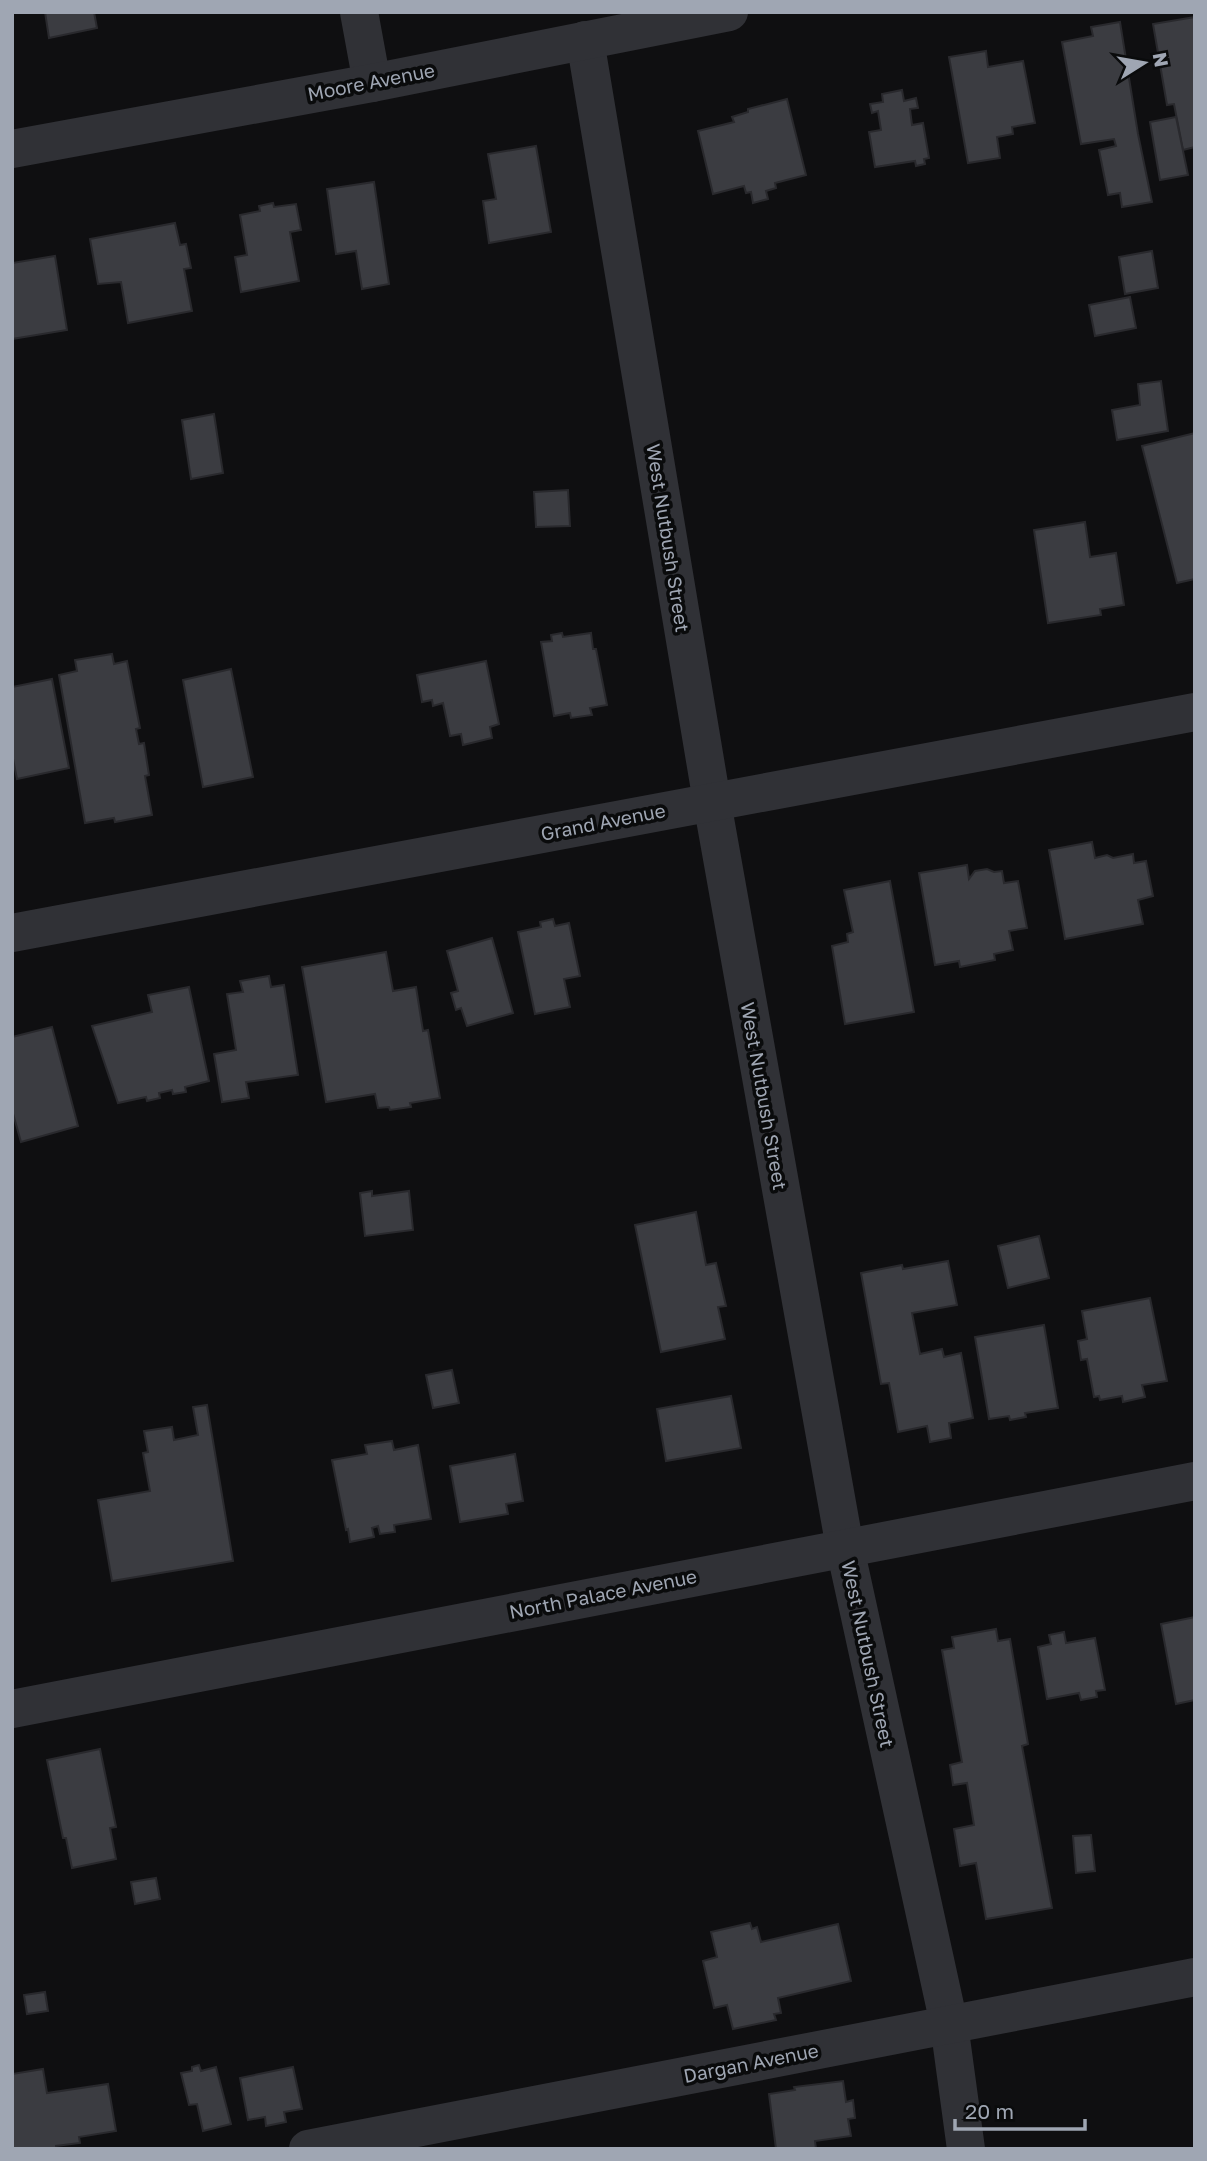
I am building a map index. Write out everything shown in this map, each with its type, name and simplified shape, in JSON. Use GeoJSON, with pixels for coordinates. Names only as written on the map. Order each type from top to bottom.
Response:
{"type":"FeatureCollection","features":[{"type":"Feature","properties":{"kind":"street"},"geometry":{"type":"LineString","coordinates":[[359,12],[372,83]]}},
{"type":"Feature","properties":{"kind":"street","name":"Moore Avenue"},"geometry":{"type":"LineString","coordinates":[[12,149],[372,83],[729,12]]}},
{"type":"Feature","properties":{"kind":"street","name":"West Nutbush Street"},"geometry":{"type":"LineString","coordinates":[[585,40],[712,802],[845,1548],[949,2024],[966,2149]]}},
{"type":"Feature","properties":{"kind":"street","name":"Grand Avenue"},"geometry":{"type":"LineString","coordinates":[[12,933],[1195,712]]}},
{"type":"Feature","properties":{"kind":"street","name":"North Palace Avenue"},"geometry":{"type":"LineString","coordinates":[[12,1709],[1195,1481]]}},
{"type":"Feature","properties":{"kind":"street","name":"Dargan Avenue"},"geometry":{"type":"LineString","coordinates":[[308,2149],[1195,1977]]}},
{"type":"Feature","properties":{"kind":"building"},"geometry":{"type":"Polygon","coordinates":[[[45,12],[94,12],[97,28],[49,38],[45,12]]]}},
{"type":"Feature","properties":{"kind":"building"},"geometry":{"type":"Polygon","coordinates":[[[1195,17],[1195,147],[1183,150],[1174,104],[1167,105],[1153,24],[1195,17]]]}},
{"type":"Feature","properties":{"kind":"building"},"geometry":{"type":"Polygon","coordinates":[[[1120,22],[1152,202],[1122,207],[1120,193],[1108,195],[1099,150],[1116,146],[1114,139],[1081,144],[1062,42],[1093,36],[1091,27],[1120,22]]]}},
{"type":"Feature","properties":{"kind":"building"},"geometry":{"type":"Polygon","coordinates":[[[986,51],[988,67],[1023,61],[1035,123],[1012,127],[1013,134],[997,137],[1000,158],[968,163],[949,57],[986,51]]]}},
{"type":"Feature","properties":{"kind":"building"},"geometry":{"type":"Polygon","coordinates":[[[902,90],[904,101],[916,98],[918,108],[910,109],[912,125],[923,123],[929,158],[924,159],[925,164],[916,166],[915,161],[875,167],[869,132],[881,130],[878,111],[872,113],[870,104],[883,102],[882,94],[902,90]]]}},
{"type":"Feature","properties":{"kind":"building"},"geometry":{"type":"Polygon","coordinates":[[[787,99],[806,175],[775,183],[776,188],[766,191],[768,199],[753,203],[751,192],[746,193],[744,186],[713,194],[698,131],[734,122],[732,117],[748,112],[748,109],[787,99]]]}},
{"type":"Feature","properties":{"kind":"building"},"geometry":{"type":"Polygon","coordinates":[[[1176,117],[1188,175],[1160,180],[1150,122],[1176,117]]]}},
{"type":"Feature","properties":{"kind":"building"},"geometry":{"type":"Polygon","coordinates":[[[536,146],[551,232],[489,243],[483,201],[496,199],[488,154],[536,146]]]}},
{"type":"Feature","properties":{"kind":"building"},"geometry":{"type":"Polygon","coordinates":[[[374,182],[389,284],[362,289],[356,251],[336,254],[327,189],[374,182]]]}},
{"type":"Feature","properties":{"kind":"building"},"geometry":{"type":"Polygon","coordinates":[[[273,203],[274,207],[296,204],[301,230],[290,232],[299,281],[241,292],[235,257],[247,255],[240,215],[260,211],[259,206],[273,203]]]}},
{"type":"Feature","properties":{"kind":"building"},"geometry":{"type":"Polygon","coordinates":[[[175,223],[180,245],[186,244],[191,268],[184,269],[192,311],[128,323],[121,282],[98,284],[90,239],[175,223]]]}},
{"type":"Feature","properties":{"kind":"building"},"geometry":{"type":"Polygon","coordinates":[[[1152,251],[1158,288],[1125,294],[1119,257],[1152,251]]]}},
{"type":"Feature","properties":{"kind":"building"},"geometry":{"type":"Polygon","coordinates":[[[55,256],[67,330],[12,339],[12,263],[55,256]]]}},
{"type":"Feature","properties":{"kind":"building"},"geometry":{"type":"Polygon","coordinates":[[[1130,297],[1136,328],[1095,336],[1089,305],[1130,297]]]}},
{"type":"Feature","properties":{"kind":"building"},"geometry":{"type":"Polygon","coordinates":[[[1161,381],[1168,431],[1117,440],[1112,410],[1140,405],[1138,384],[1161,381]]]}},
{"type":"Feature","properties":{"kind":"building"},"geometry":{"type":"Polygon","coordinates":[[[214,414],[223,473],[191,479],[182,420],[214,414]]]}},
{"type":"Feature","properties":{"kind":"building"},"geometry":{"type":"Polygon","coordinates":[[[1195,433],[1195,579],[1177,583],[1142,446],[1195,433]]]}},
{"type":"Feature","properties":{"kind":"building"},"geometry":{"type":"Polygon","coordinates":[[[568,490],[570,526],[536,527],[534,492],[568,490]]]}},
{"type":"Feature","properties":{"kind":"building"},"geometry":{"type":"Polygon","coordinates":[[[1085,522],[1090,557],[1116,553],[1124,605],[1100,609],[1101,615],[1048,623],[1034,530],[1085,522]]]}},
{"type":"Feature","properties":{"kind":"building"},"geometry":{"type":"Polygon","coordinates":[[[562,633],[563,637],[591,633],[607,705],[590,708],[592,715],[571,718],[570,713],[554,716],[541,642],[552,641],[551,635],[562,633]]]}},
{"type":"Feature","properties":{"kind":"building"},"geometry":{"type":"Polygon","coordinates":[[[112,654],[114,664],[127,661],[140,728],[136,729],[139,744],[144,743],[149,775],[145,776],[152,815],[115,822],[114,818],[85,823],[59,675],[77,671],[75,660],[112,654]]]}},
{"type":"Feature","properties":{"kind":"building"},"geometry":{"type":"Polygon","coordinates":[[[486,661],[499,724],[490,727],[492,738],[463,745],[461,734],[450,736],[443,703],[433,706],[432,700],[422,702],[417,675],[486,661]]]}},
{"type":"Feature","properties":{"kind":"building"},"geometry":{"type":"Polygon","coordinates":[[[231,669],[253,777],[203,787],[183,680],[231,669]]]}},
{"type":"Feature","properties":{"kind":"building"},"geometry":{"type":"Polygon","coordinates":[[[52,679],[69,768],[17,779],[12,754],[12,687],[52,679]]]}},
{"type":"Feature","properties":{"kind":"building"},"geometry":{"type":"Polygon","coordinates":[[[1092,842],[1095,858],[1133,854],[1134,863],[1146,861],[1153,896],[1138,900],[1143,924],[1065,939],[1049,850],[1092,842]]]}},
{"type":"Feature","properties":{"kind":"building"},"geometry":{"type":"Polygon","coordinates":[[[967,865],[969,879],[975,871],[987,869],[1002,871],[1004,883],[1018,881],[1027,928],[1009,931],[1013,950],[994,954],[995,960],[960,967],[959,961],[935,965],[919,873],[967,865]]]}},
{"type":"Feature","properties":{"kind":"building"},"geometry":{"type":"Polygon","coordinates":[[[890,881],[914,1012],[845,1024],[832,946],[848,942],[847,934],[853,932],[844,890],[890,881]]]}},
{"type":"Feature","properties":{"kind":"building"},"geometry":{"type":"Polygon","coordinates":[[[553,919],[555,926],[569,923],[580,976],[564,979],[570,1007],[535,1014],[518,932],[541,927],[540,922],[553,919]]]}},
{"type":"Feature","properties":{"kind":"building"},"geometry":{"type":"Polygon","coordinates":[[[492,938],[513,1013],[467,1026],[461,1008],[456,1010],[451,993],[458,991],[447,951],[492,938]]]}},
{"type":"Feature","properties":{"kind":"building"},"geometry":{"type":"Polygon","coordinates":[[[386,952],[393,991],[416,987],[423,1031],[428,1030],[440,1098],[410,1103],[411,1107],[390,1110],[389,1107],[378,1108],[375,1094],[326,1102],[302,967],[386,952]]]}},
{"type":"Feature","properties":{"kind":"building"},"geometry":{"type":"Polygon","coordinates":[[[269,976],[271,987],[284,985],[298,1075],[246,1082],[249,1098],[222,1102],[214,1054],[236,1050],[227,994],[243,992],[240,981],[269,976]]]}},
{"type":"Feature","properties":{"kind":"building"},"geometry":{"type":"Polygon","coordinates":[[[189,987],[209,1081],[185,1087],[186,1092],[173,1094],[172,1090],[159,1093],[160,1098],[147,1101],[146,1097],[118,1103],[92,1026],[152,1012],[148,995],[189,987]]]}},
{"type":"Feature","properties":{"kind":"building"},"geometry":{"type":"Polygon","coordinates":[[[52,1027],[78,1126],[21,1142],[12,1110],[12,1037],[52,1027]]]}},
{"type":"Feature","properties":{"kind":"building"},"geometry":{"type":"Polygon","coordinates":[[[372,1191],[372,1196],[409,1191],[413,1230],[365,1236],[360,1193],[372,1191]]]}},
{"type":"Feature","properties":{"kind":"building"},"geometry":{"type":"Polygon","coordinates":[[[696,1212],[706,1265],[716,1263],[726,1306],[718,1307],[725,1339],[661,1352],[635,1225],[696,1212]]]}},
{"type":"Feature","properties":{"kind":"building"},"geometry":{"type":"Polygon","coordinates":[[[1039,1236],[1049,1278],[1008,1288],[998,1246],[1039,1236]]]}},
{"type":"Feature","properties":{"kind":"building"},"geometry":{"type":"Polygon","coordinates":[[[948,1261],[957,1305],[912,1313],[920,1354],[942,1349],[944,1357],[961,1353],[973,1418],[949,1423],[951,1438],[930,1442],[927,1426],[898,1432],[889,1383],[881,1384],[861,1273],[902,1265],[903,1269],[948,1261]]]}},
{"type":"Feature","properties":{"kind":"building"},"geometry":{"type":"Polygon","coordinates":[[[1150,1298],[1167,1381],[1142,1385],[1145,1397],[1123,1402],[1122,1396],[1100,1400],[1099,1396],[1094,1397],[1087,1359],[1081,1360],[1078,1341],[1087,1339],[1082,1311],[1150,1298]]]}},
{"type":"Feature","properties":{"kind":"building"},"geometry":{"type":"Polygon","coordinates":[[[1044,1325],[1058,1408],[1025,1413],[1026,1417],[1010,1420],[1009,1416],[989,1419],[975,1337],[1044,1325]]]}},
{"type":"Feature","properties":{"kind":"building"},"geometry":{"type":"Polygon","coordinates":[[[452,1370],[459,1403],[433,1408],[426,1375],[452,1370]]]}},
{"type":"Feature","properties":{"kind":"building"},"geometry":{"type":"Polygon","coordinates":[[[731,1396],[741,1448],[666,1461],[657,1409],[731,1396]]]}},
{"type":"Feature","properties":{"kind":"building"},"geometry":{"type":"Polygon","coordinates":[[[207,1405],[233,1561],[112,1581],[98,1500],[150,1491],[143,1453],[148,1452],[144,1431],[172,1427],[174,1440],[198,1435],[193,1407],[207,1405]]]}},
{"type":"Feature","properties":{"kind":"building"},"geometry":{"type":"Polygon","coordinates":[[[392,1441],[394,1450],[418,1445],[431,1519],[394,1525],[395,1532],[380,1534],[378,1526],[372,1528],[374,1537],[350,1542],[332,1460],[367,1454],[365,1445],[392,1441]]]}},
{"type":"Feature","properties":{"kind":"building"},"geometry":{"type":"Polygon","coordinates":[[[515,1454],[523,1501],[506,1504],[508,1514],[460,1522],[450,1466],[515,1454]]]}},
{"type":"Feature","properties":{"kind":"building"},"geometry":{"type":"Polygon","coordinates":[[[1195,1617],[1195,1700],[1176,1704],[1161,1624],[1195,1617]]]}},
{"type":"Feature","properties":{"kind":"building"},"geometry":{"type":"Polygon","coordinates":[[[996,1629],[998,1641],[1010,1639],[1028,1744],[1022,1746],[1052,1908],[986,1919],[976,1863],[960,1866],[954,1829],[974,1825],[967,1783],[953,1785],[950,1765],[962,1762],[942,1650],[954,1648],[952,1637],[996,1629]]]}},
{"type":"Feature","properties":{"kind":"building"},"geometry":{"type":"Polygon","coordinates":[[[1064,1632],[1066,1643],[1095,1638],[1105,1690],[1096,1691],[1097,1697],[1081,1700],[1079,1693],[1047,1699],[1038,1647],[1051,1644],[1049,1635],[1064,1632]]]}},
{"type":"Feature","properties":{"kind":"building"},"geometry":{"type":"Polygon","coordinates":[[[100,1749],[116,1827],[110,1828],[116,1859],[72,1868],[47,1760],[100,1749]]]}},
{"type":"Feature","properties":{"kind":"building"},"geometry":{"type":"Polygon","coordinates":[[[1091,1835],[1095,1871],[1076,1873],[1073,1836],[1091,1835]]]}},
{"type":"Feature","properties":{"kind":"building"},"geometry":{"type":"Polygon","coordinates":[[[156,1878],[160,1899],[135,1904],[131,1882],[156,1878]]]}},
{"type":"Feature","properties":{"kind":"building"},"geometry":{"type":"Polygon","coordinates":[[[750,1923],[752,1929],[757,1927],[761,1942],[838,1924],[851,1981],[778,1998],[781,2013],[774,2014],[776,2020],[733,2029],[727,2005],[714,2008],[703,1961],[717,1957],[711,1932],[750,1923]]]}},
{"type":"Feature","properties":{"kind":"building"},"geometry":{"type":"Polygon","coordinates":[[[45,1992],[48,2011],[27,2014],[24,1995],[45,1992]]]}},
{"type":"Feature","properties":{"kind":"building"},"geometry":{"type":"Polygon","coordinates":[[[199,2065],[201,2071],[216,2067],[231,2124],[203,2131],[197,2104],[189,2105],[181,2073],[192,2071],[192,2067],[199,2065]]]}},
{"type":"Feature","properties":{"kind":"building"},"geometry":{"type":"Polygon","coordinates":[[[293,2067],[302,2109],[284,2112],[286,2122],[266,2126],[265,2117],[248,2120],[240,2078],[293,2067]]]}},
{"type":"Feature","properties":{"kind":"building"},"geometry":{"type":"Polygon","coordinates":[[[43,2069],[47,2093],[108,2084],[116,2131],[79,2137],[80,2143],[56,2146],[56,2149],[12,2149],[12,2074],[43,2069]]]}},
{"type":"Feature","properties":{"kind":"building"},"geometry":{"type":"Polygon","coordinates":[[[843,2081],[846,2102],[853,2100],[855,2118],[848,2119],[851,2136],[815,2141],[816,2149],[776,2149],[769,2094],[795,2090],[794,2087],[843,2081]]]}}]}
